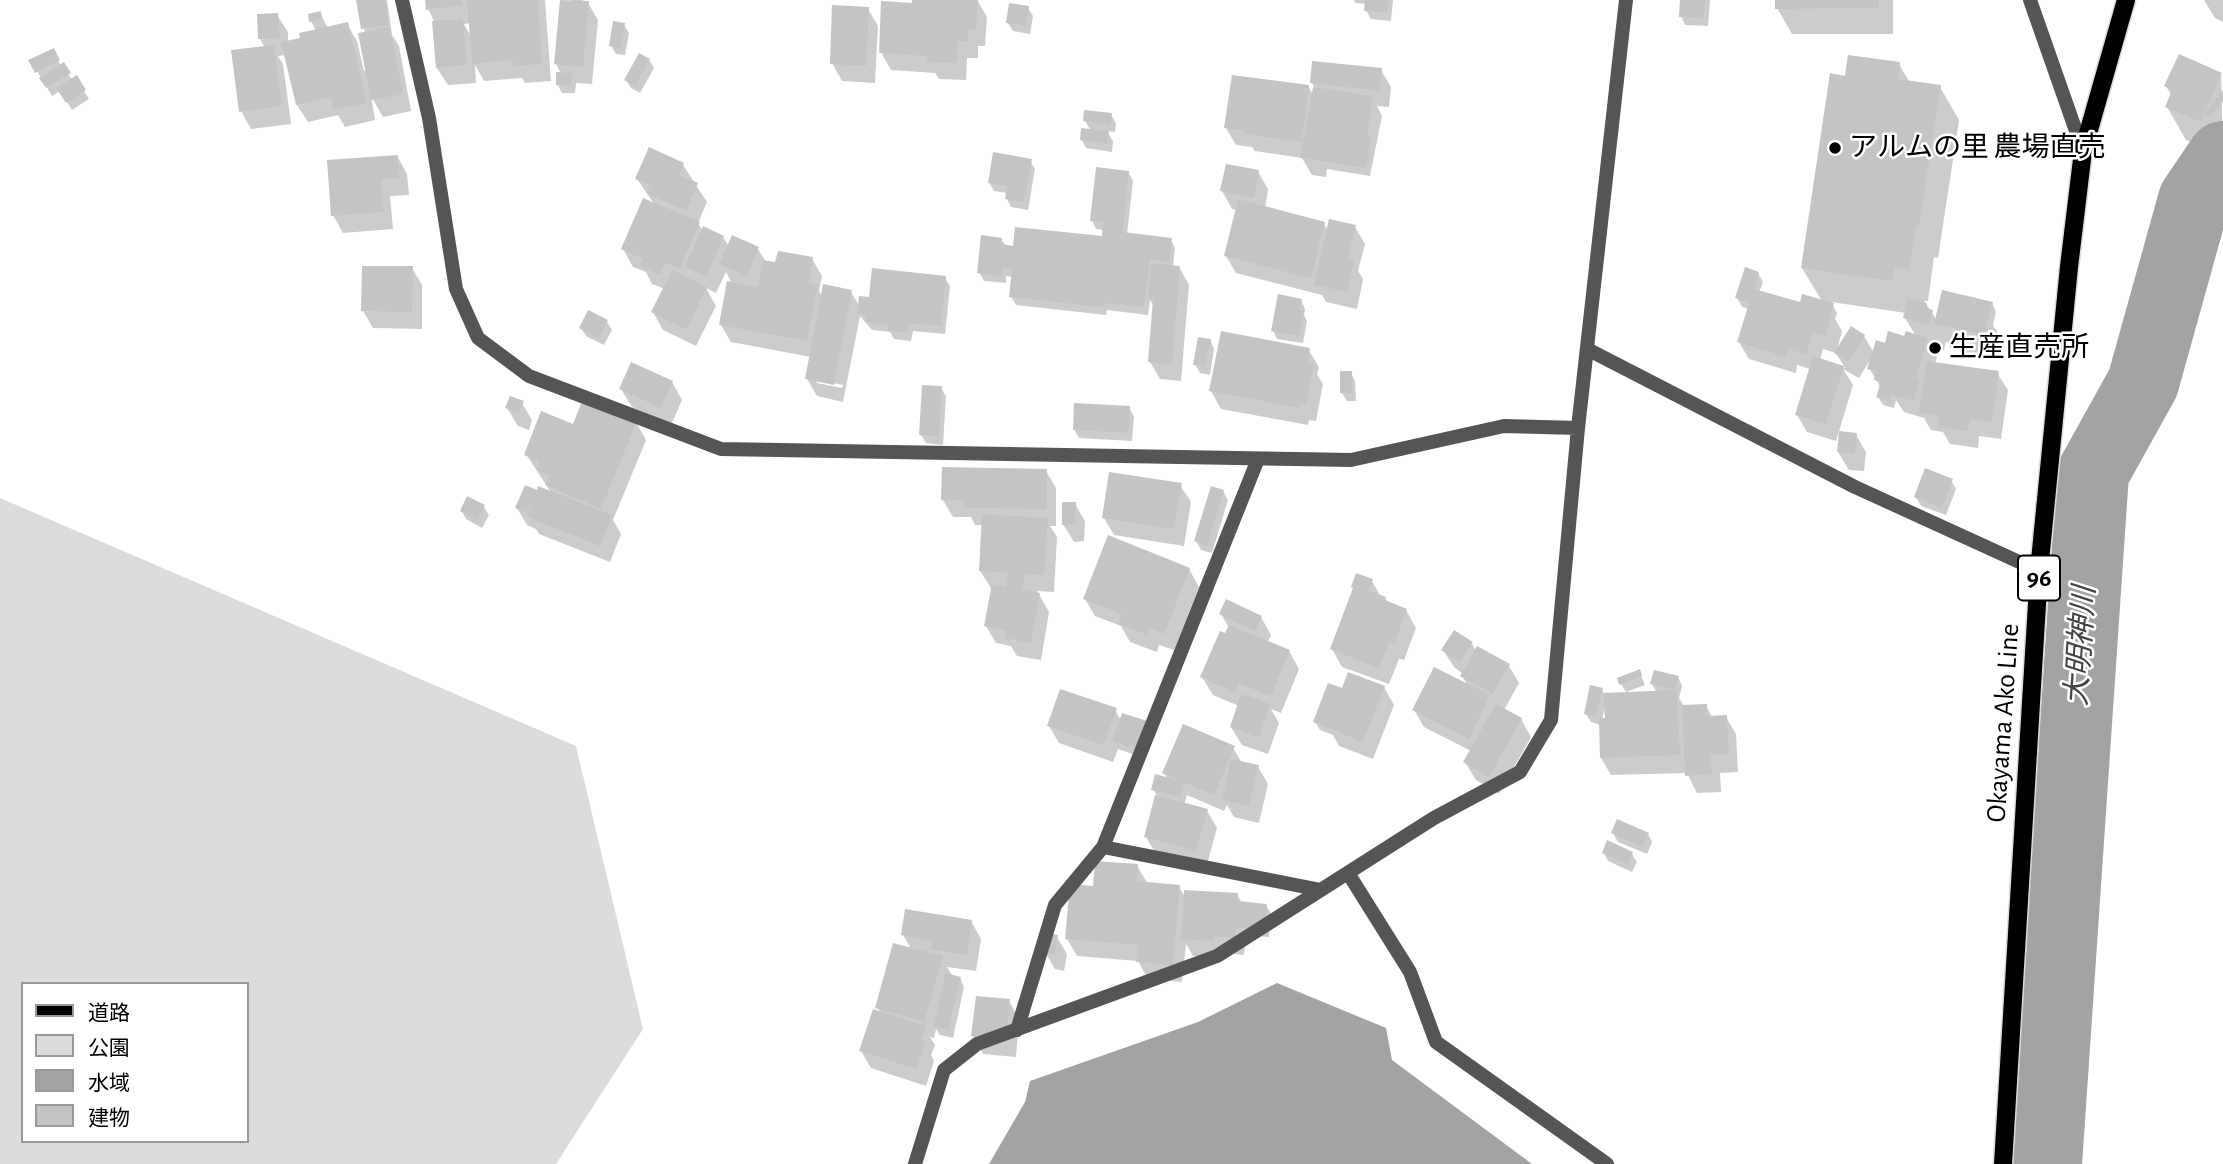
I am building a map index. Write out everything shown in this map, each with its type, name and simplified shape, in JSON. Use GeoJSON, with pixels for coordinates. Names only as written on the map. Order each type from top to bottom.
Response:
{"type":"FeatureCollection","features":[{"type":"Feature","properties":{"kind":"main road","name":"Okayama Ako Line"},"geometry":{"type":"LineString","coordinates":[[2003,1164],[2039,571],[2084,151],[2126,0]]}},
{"type":"Feature","properties":{"kind":"street"},"geometry":{"type":"LineString","coordinates":[[402,0],[429,117],[456,289],[478,338],[529,376],[721,449],[1351,460],[1504,426],[1578,428]]}},
{"type":"Feature","properties":{"kind":"street"},"geometry":{"type":"LineString","coordinates":[[915,1164],[944,1070],[978,1044],[1217,956],[1434,818],[1520,772],[1551,720],[1578,428],[1626,0]]}},
{"type":"Feature","properties":{"kind":"street"},"geometry":{"type":"LineString","coordinates":[[2030,0],[2084,151]]}},
{"type":"Feature","properties":{"kind":"street"},"geometry":{"type":"LineString","coordinates":[[1587,349],[1855,487],[2039,571]]}},
{"type":"Feature","properties":{"kind":"street"},"geometry":{"type":"LineString","coordinates":[[1017,1030],[1055,905],[1103,847],[1258,459]]}},
{"type":"Feature","properties":{"kind":"street"},"geometry":{"type":"LineString","coordinates":[[1103,847],[1321,890]]}},
{"type":"Feature","properties":{"kind":"street"},"geometry":{"type":"LineString","coordinates":[[1348,873],[1410,972],[1436,1042],[1607,1164]]}},
{"type":"Feature","properties":{"kind":"green space"},"geometry":{"type":"Polygon","coordinates":[[[0,498],[576,746],[643,1029],[556,1164],[0,1164],[0,498]]]}},
{"type":"Feature","properties":{"kind":"water"},"geometry":{"type":"Polygon","coordinates":[[[1277,983],[1386,1028],[1392,1060],[1532,1164],[989,1164],[1025,1102],[1030,1081],[1198,1022],[1277,983]]]}},
{"type":"Feature","properties":{"kind":"building"},"geometry":{"type":"Polygon","coordinates":[[[356,0],[385,0],[389,25],[361,29],[356,0]]]}},
{"type":"Feature","properties":{"kind":"building"},"geometry":{"type":"Polygon","coordinates":[[[425,0],[461,0],[462,5],[426,10],[425,0]]]}},
{"type":"Feature","properties":{"kind":"building"},"geometry":{"type":"Polygon","coordinates":[[[467,0],[538,0],[542,64],[513,66],[513,60],[472,64],[467,0]]]}},
{"type":"Feature","properties":{"kind":"building"},"geometry":{"type":"Polygon","coordinates":[[[560,0],[589,1],[583,67],[554,64],[560,0]]]}},
{"type":"Feature","properties":{"kind":"building"},"geometry":{"type":"Polygon","coordinates":[[[912,0],[978,0],[976,30],[969,29],[968,41],[957,41],[957,63],[927,62],[927,56],[879,53],[881,1],[912,3],[912,0]]]}},
{"type":"Feature","properties":{"kind":"building"},"geometry":{"type":"Polygon","coordinates":[[[1365,0],[1388,0],[1387,13],[1364,11],[1365,0]]]}},
{"type":"Feature","properties":{"kind":"building"},"geometry":{"type":"Polygon","coordinates":[[[1680,0],[1705,0],[1704,18],[1679,17],[1680,0]]]}},
{"type":"Feature","properties":{"kind":"building"},"geometry":{"type":"Polygon","coordinates":[[[1775,0],[1879,0],[1879,8],[1775,9],[1775,0]]]}},
{"type":"Feature","properties":{"kind":"building"},"geometry":{"type":"Polygon","coordinates":[[[1009,3],[1029,6],[1026,26],[1006,23],[1009,3]]]}},
{"type":"Feature","properties":{"kind":"building"},"geometry":{"type":"Polygon","coordinates":[[[832,5],[869,7],[866,66],[830,64],[832,5]]]}},
{"type":"Feature","properties":{"kind":"building"},"geometry":{"type":"Polygon","coordinates":[[[321,11],[322,19],[309,22],[308,14],[321,11]]]}},
{"type":"Feature","properties":{"kind":"building"},"geometry":{"type":"Polygon","coordinates":[[[278,13],[280,38],[258,39],[257,14],[278,13]]]}},
{"type":"Feature","properties":{"kind":"building"},"geometry":{"type":"Polygon","coordinates":[[[463,19],[467,65],[436,68],[432,21],[463,19]]]}},
{"type":"Feature","properties":{"kind":"building"},"geometry":{"type":"Polygon","coordinates":[[[613,21],[625,23],[621,48],[609,46],[613,21]]]}},
{"type":"Feature","properties":{"kind":"building"},"geometry":{"type":"Polygon","coordinates":[[[348,22],[367,103],[333,110],[331,97],[296,105],[281,42],[300,38],[299,33],[348,22]]]}},
{"type":"Feature","properties":{"kind":"building"},"geometry":{"type":"Polygon","coordinates":[[[390,27],[403,94],[371,100],[358,33],[390,27]]]}},
{"type":"Feature","properties":{"kind":"building"},"geometry":{"type":"Polygon","coordinates":[[[274,45],[282,106],[239,112],[231,50],[274,45]]]}},
{"type":"Feature","properties":{"kind":"building"},"geometry":{"type":"Polygon","coordinates":[[[54,48],[60,60],[35,73],[28,60],[54,48]]]}},
{"type":"Feature","properties":{"kind":"building"},"geometry":{"type":"Polygon","coordinates":[[[639,53],[650,59],[635,86],[624,80],[639,53]]]}},
{"type":"Feature","properties":{"kind":"building"},"geometry":{"type":"Polygon","coordinates":[[[2179,54],[2222,73],[2201,122],[2165,107],[2172,90],[2164,86],[2179,54]]]}},
{"type":"Feature","properties":{"kind":"building"},"geometry":{"type":"Polygon","coordinates":[[[1848,55],[1900,62],[1898,79],[1941,85],[1919,226],[1916,225],[1909,269],[1895,267],[1892,281],[1801,268],[1830,73],[1845,76],[1848,55]]]}},
{"type":"Feature","properties":{"kind":"building"},"geometry":{"type":"Polygon","coordinates":[[[1312,61],[1382,68],[1379,91],[1310,83],[1312,61]]]}},
{"type":"Feature","properties":{"kind":"building"},"geometry":{"type":"Polygon","coordinates":[[[64,62],[71,73],[46,88],[39,78],[64,62]]]}},
{"type":"Feature","properties":{"kind":"building"},"geometry":{"type":"Polygon","coordinates":[[[556,72],[572,73],[571,85],[556,85],[556,72]]]}},
{"type":"Feature","properties":{"kind":"building"},"geometry":{"type":"Polygon","coordinates":[[[77,75],[86,90],[66,103],[56,88],[77,75]]]}},
{"type":"Feature","properties":{"kind":"building"},"geometry":{"type":"Polygon","coordinates":[[[1232,75],[1309,85],[1302,142],[1243,134],[1243,130],[1224,128],[1232,75]]]}},
{"type":"Feature","properties":{"kind":"building"},"geometry":{"type":"Polygon","coordinates":[[[1313,87],[1373,96],[1367,136],[1371,137],[1366,168],[1300,158],[1313,87]]]}},
{"type":"Feature","properties":{"kind":"building"},"geometry":{"type":"Polygon","coordinates":[[[2223,90],[2223,101],[2210,118],[2204,114],[2223,90]]]}},
{"type":"Feature","properties":{"kind":"building"},"geometry":{"type":"Polygon","coordinates":[[[1084,110],[1112,113],[1111,125],[1083,121],[1084,110]]]}},
{"type":"Feature","properties":{"kind":"building"},"geometry":{"type":"Polygon","coordinates":[[[1081,128],[1109,131],[1107,144],[1080,140],[1081,128]]]}},
{"type":"Feature","properties":{"kind":"building"},"geometry":{"type":"Polygon","coordinates":[[[649,147],[684,163],[679,175],[698,183],[686,211],[646,193],[650,185],[635,179],[649,147]]]}},
{"type":"Feature","properties":{"kind":"building"},"geometry":{"type":"Polygon","coordinates":[[[993,152],[1032,159],[1024,202],[1005,199],[1007,186],[988,183],[993,152]]]}},
{"type":"Feature","properties":{"kind":"building"},"geometry":{"type":"Polygon","coordinates":[[[398,155],[400,178],[381,179],[384,212],[331,216],[327,160],[398,155]]]}},
{"type":"Feature","properties":{"kind":"building"},"geometry":{"type":"Polygon","coordinates":[[[1226,164],[1259,170],[1254,198],[1220,191],[1226,164]]]}},
{"type":"Feature","properties":{"kind":"building"},"geometry":{"type":"Polygon","coordinates":[[[1096,167],[1129,171],[1123,232],[1172,238],[1169,262],[1150,260],[1144,307],[1103,303],[1102,307],[1009,297],[1012,269],[1002,269],[1002,276],[977,273],[981,235],[1002,238],[1002,244],[1013,246],[1015,227],[1102,236],[1103,222],[1090,221],[1096,167]]]}},
{"type":"Feature","properties":{"kind":"building"},"geometry":{"type":"Polygon","coordinates":[[[643,198],[700,222],[680,269],[665,263],[660,275],[640,266],[643,259],[621,249],[643,198]]]}},
{"type":"Feature","properties":{"kind":"building"},"geometry":{"type":"Polygon","coordinates":[[[1238,199],[1325,222],[1311,278],[1224,256],[1238,199]]]}},
{"type":"Feature","properties":{"kind":"building"},"geometry":{"type":"Polygon","coordinates":[[[1329,219],[1356,225],[1348,259],[1354,260],[1347,292],[1314,285],[1329,219]]]}},
{"type":"Feature","properties":{"kind":"building"},"geometry":{"type":"Polygon","coordinates":[[[703,226],[724,236],[706,277],[685,266],[703,226]]]}},
{"type":"Feature","properties":{"kind":"building"},"geometry":{"type":"Polygon","coordinates":[[[732,235],[759,247],[747,276],[719,264],[732,235]]]}},
{"type":"Feature","properties":{"kind":"building"},"geometry":{"type":"Polygon","coordinates":[[[778,251],[813,257],[809,283],[818,284],[807,341],[719,325],[727,281],[758,287],[763,260],[775,262],[778,251]]]}},
{"type":"Feature","properties":{"kind":"building"},"geometry":{"type":"Polygon","coordinates":[[[1151,263],[1180,266],[1172,364],[1148,362],[1153,299],[1148,299],[1151,263]]]}},
{"type":"Feature","properties":{"kind":"building"},"geometry":{"type":"Polygon","coordinates":[[[362,266],[413,266],[412,312],[361,311],[362,266]]]}},
{"type":"Feature","properties":{"kind":"building"},"geometry":{"type":"Polygon","coordinates":[[[1745,267],[1759,272],[1754,289],[1800,302],[1802,294],[1834,303],[1826,336],[1813,333],[1806,354],[1788,349],[1786,357],[1737,342],[1749,303],[1735,298],[1745,267]]]}},
{"type":"Feature","properties":{"kind":"building"},"geometry":{"type":"Polygon","coordinates":[[[872,268],[946,276],[941,326],[908,323],[907,333],[888,331],[888,325],[865,322],[867,315],[857,314],[859,296],[869,297],[872,268]]]}},
{"type":"Feature","properties":{"kind":"building"},"geometry":{"type":"Polygon","coordinates":[[[672,270],[707,287],[686,330],[651,312],[672,270]]]}},
{"type":"Feature","properties":{"kind":"building"},"geometry":{"type":"Polygon","coordinates":[[[823,284],[852,290],[834,385],[805,379],[823,284]]]}},
{"type":"Feature","properties":{"kind":"building"},"geometry":{"type":"Polygon","coordinates":[[[1942,290],[1993,302],[1984,335],[1934,324],[1942,290]]]}},
{"type":"Feature","properties":{"kind":"building"},"geometry":{"type":"Polygon","coordinates":[[[1278,294],[1302,299],[1299,310],[1304,311],[1299,336],[1271,331],[1278,294]]]}},
{"type":"Feature","properties":{"kind":"building"},"geometry":{"type":"Polygon","coordinates":[[[1908,298],[1927,303],[1926,308],[1933,310],[1929,325],[1903,318],[1908,298]]]}},
{"type":"Feature","properties":{"kind":"building"},"geometry":{"type":"Polygon","coordinates":[[[588,310],[608,320],[599,338],[579,328],[588,310]]]}},
{"type":"Feature","properties":{"kind":"building"},"geometry":{"type":"Polygon","coordinates":[[[1851,326],[1865,335],[1849,362],[1834,353],[1851,326]]]}},
{"type":"Feature","properties":{"kind":"building"},"geometry":{"type":"Polygon","coordinates":[[[1221,331],[1310,348],[1307,363],[1314,365],[1306,404],[1300,403],[1299,408],[1209,391],[1221,331]]]}},
{"type":"Feature","properties":{"kind":"building"},"geometry":{"type":"Polygon","coordinates":[[[1888,331],[1904,336],[1906,331],[1928,338],[1916,378],[1920,379],[1914,401],[1891,395],[1889,401],[1876,397],[1881,382],[1874,380],[1876,371],[1867,369],[1876,340],[1885,343],[1888,331]]]}},
{"type":"Feature","properties":{"kind":"building"},"geometry":{"type":"Polygon","coordinates":[[[1198,337],[1211,339],[1205,367],[1193,365],[1198,337]]]}},
{"type":"Feature","properties":{"kind":"building"},"geometry":{"type":"Polygon","coordinates":[[[1813,356],[1844,366],[1826,424],[1795,415],[1813,356]]]}},
{"type":"Feature","properties":{"kind":"building"},"geometry":{"type":"Polygon","coordinates":[[[1926,361],[1999,371],[1992,422],[1970,419],[1968,431],[1938,427],[1939,415],[1919,413],[1926,361]]]}},
{"type":"Feature","properties":{"kind":"building"},"geometry":{"type":"Polygon","coordinates":[[[631,362],[673,381],[661,408],[619,389],[631,362]]]}},
{"type":"Feature","properties":{"kind":"building"},"geometry":{"type":"Polygon","coordinates":[[[1340,371],[1352,371],[1352,393],[1340,393],[1340,371]]]}},
{"type":"Feature","properties":{"kind":"building"},"geometry":{"type":"Polygon","coordinates":[[[922,385],[942,386],[939,437],[919,435],[922,385]]]}},
{"type":"Feature","properties":{"kind":"building"},"geometry":{"type":"Polygon","coordinates":[[[510,396],[524,401],[519,413],[505,408],[510,396]]]}},
{"type":"Feature","properties":{"kind":"building"},"geometry":{"type":"Polygon","coordinates":[[[583,399],[637,421],[601,509],[545,485],[549,475],[536,470],[539,461],[524,455],[541,411],[573,424],[583,399]]]}},
{"type":"Feature","properties":{"kind":"building"},"geometry":{"type":"Polygon","coordinates":[[[1074,403],[1130,406],[1129,433],[1073,430],[1074,403]]]}},
{"type":"Feature","properties":{"kind":"building"},"geometry":{"type":"Polygon","coordinates":[[[1839,431],[1857,433],[1855,454],[1837,452],[1839,431]]]}},
{"type":"Feature","properties":{"kind":"building"},"geometry":{"type":"Polygon","coordinates":[[[942,467],[1047,469],[1047,509],[963,508],[963,500],[941,500],[942,467]]]}},
{"type":"Feature","properties":{"kind":"building"},"geometry":{"type":"Polygon","coordinates":[[[1925,468],[1953,479],[1942,508],[1914,497],[1925,468]]]}},
{"type":"Feature","properties":{"kind":"building"},"geometry":{"type":"Polygon","coordinates":[[[1109,472],[1182,483],[1174,529],[1102,518],[1109,472]]]}},
{"type":"Feature","properties":{"kind":"building"},"geometry":{"type":"Polygon","coordinates":[[[525,485],[537,490],[538,486],[612,515],[600,546],[527,517],[533,500],[527,513],[515,508],[525,485]]]}},
{"type":"Feature","properties":{"kind":"building"},"geometry":{"type":"Polygon","coordinates":[[[1211,486],[1224,490],[1207,546],[1194,541],[1211,486]]]}},
{"type":"Feature","properties":{"kind":"building"},"geometry":{"type":"Polygon","coordinates":[[[467,496],[485,505],[477,520],[460,511],[467,496]]]}},
{"type":"Feature","properties":{"kind":"building"},"geometry":{"type":"Polygon","coordinates":[[[1062,502],[1076,502],[1075,524],[1062,525],[1062,502]]]}},
{"type":"Feature","properties":{"kind":"building"},"geometry":{"type":"Polygon","coordinates":[[[982,514],[1048,518],[1044,575],[1024,574],[1023,590],[1040,593],[1031,643],[1005,638],[1006,630],[984,626],[992,584],[1006,587],[1007,573],[979,571],[982,514]]]}},
{"type":"Feature","properties":{"kind":"building"},"geometry":{"type":"Polygon","coordinates":[[[1108,535],[1190,568],[1164,634],[1150,628],[1147,635],[1118,624],[1122,614],[1083,599],[1108,535]]]}},
{"type":"Feature","properties":{"kind":"building"},"geometry":{"type":"Polygon","coordinates":[[[1356,573],[1373,579],[1369,591],[1407,609],[1394,644],[1389,642],[1379,668],[1330,649],[1356,573]]]}},
{"type":"Feature","properties":{"kind":"building"},"geometry":{"type":"Polygon","coordinates":[[[1226,599],[1262,616],[1255,631],[1219,614],[1226,599]]]}},
{"type":"Feature","properties":{"kind":"building"},"geometry":{"type":"Polygon","coordinates":[[[1229,625],[1290,650],[1271,696],[1238,683],[1235,692],[1200,677],[1220,631],[1225,633],[1229,625]]]}},
{"type":"Feature","properties":{"kind":"building"},"geometry":{"type":"Polygon","coordinates":[[[1454,630],[1473,642],[1460,662],[1441,650],[1454,630]]]}},
{"type":"Feature","properties":{"kind":"building"},"geometry":{"type":"Polygon","coordinates":[[[1477,646],[1510,664],[1493,694],[1460,676],[1477,646]]]}},
{"type":"Feature","properties":{"kind":"building"},"geometry":{"type":"Polygon","coordinates":[[[1434,667],[1490,695],[1469,739],[1412,710],[1434,667]]]}},
{"type":"Feature","properties":{"kind":"building"},"geometry":{"type":"Polygon","coordinates":[[[1640,669],[1642,676],[1619,685],[1617,678],[1640,669]]]}},
{"type":"Feature","properties":{"kind":"building"},"geometry":{"type":"Polygon","coordinates":[[[1654,670],[1679,676],[1675,690],[1650,684],[1654,670]]]}},
{"type":"Feature","properties":{"kind":"building"},"geometry":{"type":"Polygon","coordinates":[[[1348,672],[1385,686],[1363,742],[1313,722],[1328,683],[1342,688],[1348,672]]]}},
{"type":"Feature","properties":{"kind":"building"},"geometry":{"type":"Polygon","coordinates":[[[1590,685],[1603,688],[1596,717],[1584,714],[1590,685]]]}},
{"type":"Feature","properties":{"kind":"building"},"geometry":{"type":"Polygon","coordinates":[[[1060,689],[1117,708],[1104,745],[1047,726],[1060,689]]]}},
{"type":"Feature","properties":{"kind":"building"},"geometry":{"type":"Polygon","coordinates":[[[1677,690],[1680,755],[1600,758],[1599,718],[1605,718],[1603,693],[1677,690]]]}},
{"type":"Feature","properties":{"kind":"building"},"geometry":{"type":"Polygon","coordinates":[[[1241,694],[1270,704],[1259,738],[1230,727],[1241,694]]]}},
{"type":"Feature","properties":{"kind":"building"},"geometry":{"type":"Polygon","coordinates":[[[1496,704],[1522,718],[1489,777],[1463,762],[1496,704]]]}},
{"type":"Feature","properties":{"kind":"building"},"geometry":{"type":"Polygon","coordinates":[[[1707,704],[1707,716],[1727,715],[1729,754],[1711,755],[1712,774],[1685,776],[1682,705],[1707,704]]]}},
{"type":"Feature","properties":{"kind":"building"},"geometry":{"type":"Polygon","coordinates":[[[1122,713],[1147,721],[1138,749],[1112,741],[1122,713]]]}},
{"type":"Feature","properties":{"kind":"building"},"geometry":{"type":"Polygon","coordinates":[[[1183,724],[1235,746],[1214,795],[1162,773],[1183,724]]]}},
{"type":"Feature","properties":{"kind":"building"},"geometry":{"type":"Polygon","coordinates":[[[1231,759],[1259,765],[1249,806],[1222,800],[1231,759]]]}},
{"type":"Feature","properties":{"kind":"building"},"geometry":{"type":"Polygon","coordinates":[[[1155,774],[1184,782],[1180,797],[1151,790],[1155,774]]]}},
{"type":"Feature","properties":{"kind":"building"},"geometry":{"type":"Polygon","coordinates":[[[1155,795],[1208,809],[1196,851],[1144,837],[1155,795]]]}},
{"type":"Feature","properties":{"kind":"building"},"geometry":{"type":"Polygon","coordinates":[[[1617,819],[1649,833],[1642,847],[1611,833],[1617,819]]]}},
{"type":"Feature","properties":{"kind":"building"},"geometry":{"type":"Polygon","coordinates":[[[1607,840],[1633,852],[1628,865],[1602,853],[1607,840]]]}},
{"type":"Feature","properties":{"kind":"building"},"geometry":{"type":"Polygon","coordinates":[[[1095,861],[1138,864],[1137,881],[1180,885],[1173,965],[1136,962],[1138,945],[1065,939],[1070,884],[1093,886],[1095,861]]]}},
{"type":"Feature","properties":{"kind":"building"},"geometry":{"type":"Polygon","coordinates":[[[1184,890],[1238,893],[1237,901],[1267,904],[1265,929],[1236,927],[1235,938],[1214,936],[1214,941],[1181,939],[1184,890]]]}},
{"type":"Feature","properties":{"kind":"building"},"geometry":{"type":"Polygon","coordinates":[[[905,909],[972,920],[967,955],[931,949],[932,941],[901,935],[905,909]]]}},
{"type":"Feature","properties":{"kind":"building"},"geometry":{"type":"Polygon","coordinates":[[[1047,933],[1058,935],[1054,955],[1043,952],[1047,933]]]}},
{"type":"Feature","properties":{"kind":"building"},"geometry":{"type":"Polygon","coordinates":[[[893,943],[943,956],[924,1022],[875,1008],[893,943]]]}},
{"type":"Feature","properties":{"kind":"building"},"geometry":{"type":"Polygon","coordinates":[[[946,973],[961,977],[948,1030],[933,1026],[946,973]]]}},
{"type":"Feature","properties":{"kind":"building"},"geometry":{"type":"Polygon","coordinates":[[[976,996],[1010,999],[1006,1040],[971,1036],[976,996]]]}},
{"type":"Feature","properties":{"kind":"building"},"geometry":{"type":"Polygon","coordinates":[[[873,1009],[926,1026],[917,1069],[859,1051],[873,1009]]]}},
{"type":"Feature","properties":{"kind":"waterway","name":"大明神川"},"geometry":{"type":"LineString","coordinates":[[2046,1164],[2093,473],[2143,383],[2194,200],[2223,157]]}},
{"type":"Feature","properties":{"kind":"place","name":"アルムの里 農場直売"},"geometry":{"type":"Point","coordinates":[1835,148]}},
{"type":"Feature","properties":{"kind":"place","name":"生産直売所"},"geometry":{"type":"Point","coordinates":[1935,348]}}]}
